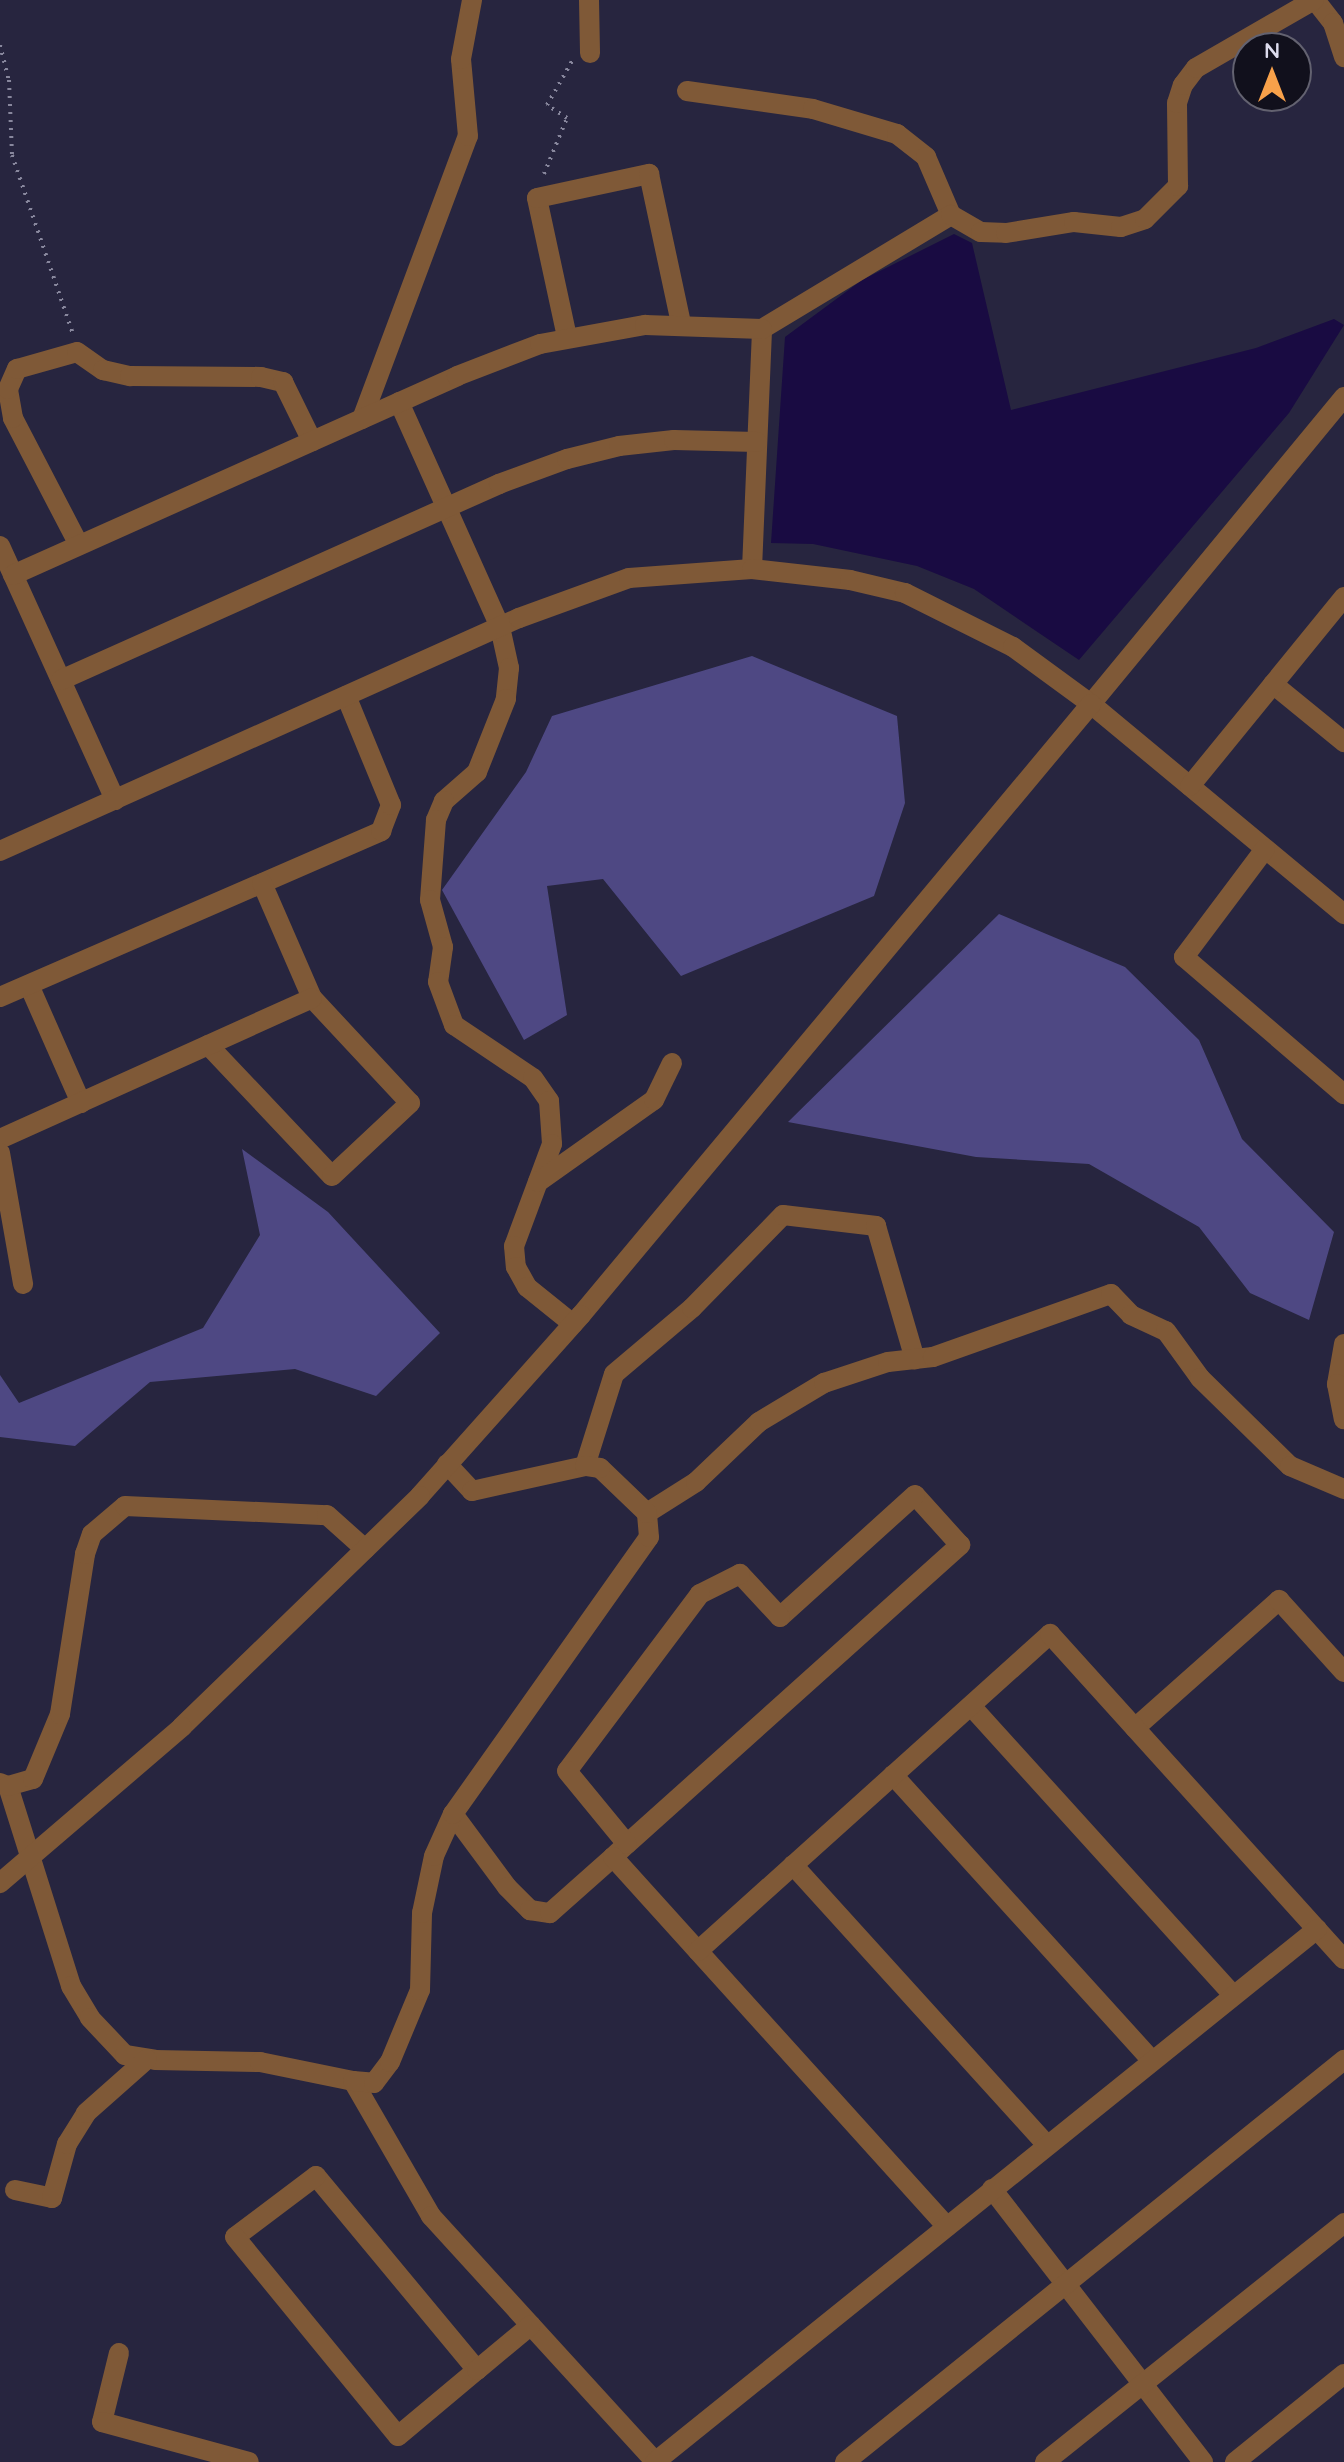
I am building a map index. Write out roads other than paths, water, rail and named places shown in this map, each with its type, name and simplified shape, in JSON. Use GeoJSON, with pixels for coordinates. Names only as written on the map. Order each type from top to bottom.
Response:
{"type":"FeatureCollection","features":[{"type":"Feature","properties":{"kind":"street"},"geometry":{"type":"LineString","coordinates":[[362,419],[468,136],[461,59],[472,0]]}},
{"type":"Feature","properties":{"kind":"street"},"geometry":{"type":"LineString","coordinates":[[589,0],[590,53]]}},
{"type":"Feature","properties":{"kind":"street"},"geometry":{"type":"LineString","coordinates":[[687,91],[813,109],[897,134],[926,157],[951,215],[981,232],[1006,233],[1074,222],[1121,227],[1145,219],[1167,203],[1178,186],[1177,103],[1190,77],[1314,0],[1340,30],[1344,57]]}},
{"type":"Feature","properties":{"kind":"street"},"geometry":{"type":"LineString","coordinates":[[567,337],[537,198],[649,174],[681,323]]}},
{"type":"Feature","properties":{"kind":"street"},"geometry":{"type":"LineString","coordinates":[[13,575],[399,402],[567,337],[681,323],[762,329],[951,215]]}},
{"type":"Feature","properties":{"kind":"street"},"geometry":{"type":"LineString","coordinates":[[752,569],[762,329]]}},
{"type":"Feature","properties":{"kind":"street"},"geometry":{"type":"LineString","coordinates":[[79,545],[13,418],[8,389],[17,369],[77,352],[103,370],[130,376],[261,377],[283,382],[312,441]]}},
{"type":"Feature","properties":{"kind":"street"},"geometry":{"type":"LineString","coordinates":[[0,1883],[182,1727],[365,1549],[447,1464],[573,1324],[1344,397]]}},
{"type":"Feature","properties":{"kind":"street"},"geometry":{"type":"LineString","coordinates":[[399,402],[500,627],[509,668],[506,699],[477,772],[444,801],[436,820],[430,900],[443,947],[438,982],[454,1025],[533,1078],[549,1101],[552,1144],[514,1246],[516,1267],[527,1287],[573,1324]]}},
{"type":"Feature","properties":{"kind":"street"},"geometry":{"type":"LineString","coordinates":[[61,680],[447,508],[567,459],[619,446],[724,439],[757,442]]}},
{"type":"Feature","properties":{"kind":"street"},"geometry":{"type":"LineString","coordinates":[[0,546],[115,800]]}},
{"type":"Feature","properties":{"kind":"street"},"geometry":{"type":"LineString","coordinates":[[0,851],[577,594],[629,578],[752,569],[836,578],[905,593],[1013,647],[1091,704],[1344,914]]}},
{"type":"Feature","properties":{"kind":"street"},"geometry":{"type":"LineString","coordinates":[[1190,786],[1344,597]]}},
{"type":"Feature","properties":{"kind":"street"},"geometry":{"type":"LineString","coordinates":[[1273,684],[1344,742]]}},
{"type":"Feature","properties":{"kind":"street"},"geometry":{"type":"LineString","coordinates":[[0,997],[381,831],[391,805],[346,696]]}},
{"type":"Feature","properties":{"kind":"street"},"geometry":{"type":"LineString","coordinates":[[1265,849],[1184,957],[1344,1094]]}},
{"type":"Feature","properties":{"kind":"street"},"geometry":{"type":"LineString","coordinates":[[208,1045],[332,1176],[410,1103],[312,998],[262,883]]}},
{"type":"Feature","properties":{"kind":"street"},"geometry":{"type":"LineString","coordinates":[[29,985],[81,1103]]}},
{"type":"Feature","properties":{"kind":"street"},"geometry":{"type":"LineString","coordinates":[[0,1139],[312,998]]}},
{"type":"Feature","properties":{"kind":"street"},"geometry":{"type":"LineString","coordinates":[[538,1182],[654,1100],[672,1063]]}},
{"type":"Feature","properties":{"kind":"street"},"geometry":{"type":"LineString","coordinates":[[0,1153],[23,1284]]}},
{"type":"Feature","properties":{"kind":"street"},"geometry":{"type":"LineString","coordinates":[[585,1466],[614,1374],[692,1308],[783,1215],[876,1226],[915,1359]]}},
{"type":"Feature","properties":{"kind":"street"},"geometry":{"type":"LineString","coordinates":[[647,1513],[696,1482],[759,1422],[824,1383],[915,1359],[1111,1294],[1131,1315],[1166,1331],[1200,1378],[1290,1466],[1344,1489]]}},
{"type":"Feature","properties":{"kind":"street"},"geometry":{"type":"LineString","coordinates":[[1344,1344],[1337,1384],[1344,1419]]}},
{"type":"Feature","properties":{"kind":"street"},"geometry":{"type":"LineString","coordinates":[[365,1549],[327,1515],[125,1506],[92,1534],[85,1554],[60,1714],[33,1779],[4,1785],[71,1986],[90,2018],[125,2055],[147,2059],[260,2062],[374,2083],[390,2062],[420,1990],[422,1913],[434,1856],[453,1814],[649,1537],[647,1513],[600,1468],[585,1466],[472,1491],[447,1464]]}},
{"type":"Feature","properties":{"kind":"street"},"geometry":{"type":"LineString","coordinates":[[453,1814],[507,1887],[530,1910],[550,1913],[620,1850],[960,1545],[915,1495],[780,1617],[740,1574],[700,1594],[567,1771],[620,1850],[698,1951],[947,2226]]}},
{"type":"Feature","properties":{"kind":"street"},"geometry":{"type":"LineString","coordinates":[[1135,1728],[1279,1600],[1344,1672]]}},
{"type":"Feature","properties":{"kind":"street"},"geometry":{"type":"LineString","coordinates":[[698,1951],[1050,1634],[1344,1959]]}},
{"type":"Feature","properties":{"kind":"street"},"geometry":{"type":"LineString","coordinates":[[971,1706],[1234,1996]]}},
{"type":"Feature","properties":{"kind":"street"},"geometry":{"type":"LineString","coordinates":[[893,1775],[1152,2061]]}},
{"type":"Feature","properties":{"kind":"street"},"geometry":{"type":"LineString","coordinates":[[793,1865],[1047,2145]]}},
{"type":"Feature","properties":{"kind":"street"},"geometry":{"type":"LineString","coordinates":[[353,2081],[431,2216],[655,2462],[1317,1929]]}},
{"type":"Feature","properties":{"kind":"street"},"geometry":{"type":"LineString","coordinates":[[15,2190],[52,2198],[67,2144],[86,2113],[147,2059]]}},
{"type":"Feature","properties":{"kind":"street"},"geometry":{"type":"LineString","coordinates":[[845,2462],[1344,2060]]}},
{"type":"Feature","properties":{"kind":"street"},"geometry":{"type":"LineString","coordinates":[[477,2370],[316,2176],[235,2237],[398,2436],[531,2325]]}},
{"type":"Feature","properties":{"kind":"street"},"geometry":{"type":"LineString","coordinates":[[992,2189],[1203,2462]]}},
{"type":"Feature","properties":{"kind":"street"},"geometry":{"type":"LineString","coordinates":[[1045,2462],[1344,2223]]}},
{"type":"Feature","properties":{"kind":"street"},"geometry":{"type":"LineString","coordinates":[[119,2353],[102,2422],[249,2462]]}},
{"type":"Feature","properties":{"kind":"street"},"geometry":{"type":"LineString","coordinates":[[1235,2462],[1344,2374]]}}]}
